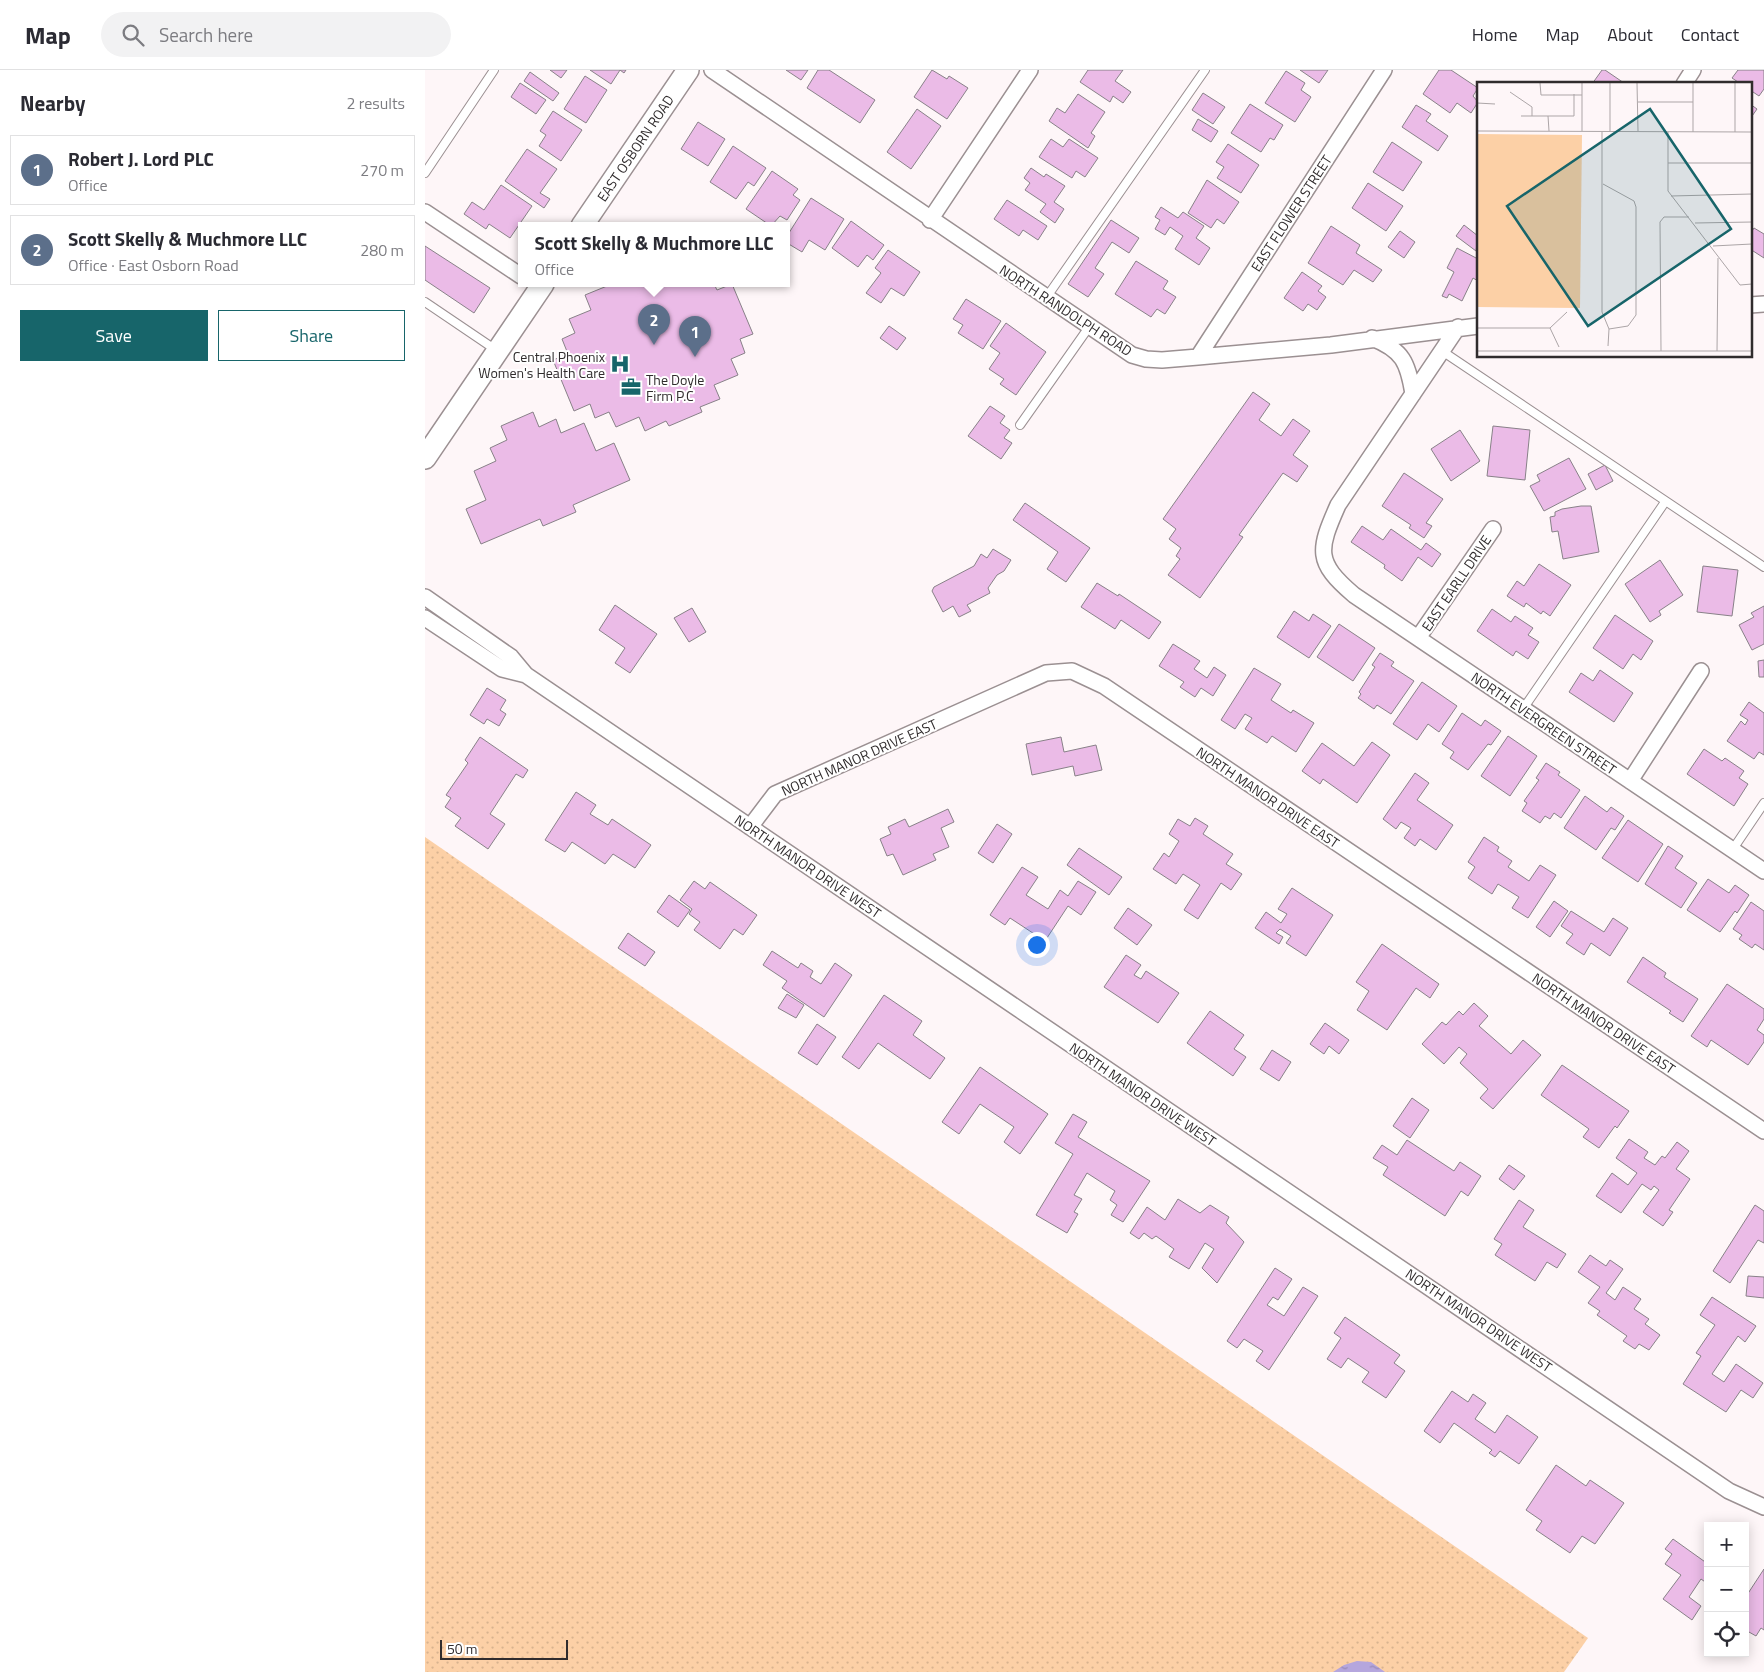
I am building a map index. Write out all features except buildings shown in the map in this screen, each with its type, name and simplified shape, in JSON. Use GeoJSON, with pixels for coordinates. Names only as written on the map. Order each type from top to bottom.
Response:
{"type":"FeatureCollection","features":[{"type":"Feature","properties":{"kind":"main road","name":"EAST OSBORN ROAD"},"geometry":{"type":"LineString","coordinates":[[585,222],[688,70]]}},
{"type":"Feature","properties":{"kind":"main road"},"geometry":{"type":"LineString","coordinates":[[425,458],[497,351],[537,287]]}},
{"type":"Feature","properties":{"kind":"street","name":"NORTH RANDOLPH ROAD"},"geometry":{"type":"LineString","coordinates":[[712,70],[930,220],[1132,355],[1147,359],[1198,357],[1331,344],[1477,326]]}},
{"type":"Feature","properties":{"kind":"street"},"geometry":{"type":"LineString","coordinates":[[930,220],[1030,70]]}},
{"type":"Feature","properties":{"kind":"street","name":"EAST FLOWER STREET"},"geometry":{"type":"LineString","coordinates":[[1198,357],[1384,70]]}},
{"type":"Feature","properties":{"kind":"street"},"geometry":{"type":"LineString","coordinates":[[1685,82],[1693,70]]}},
{"type":"Feature","properties":{"kind":"street"},"geometry":{"type":"LineString","coordinates":[[425,212],[518,274]]}},
{"type":"Feature","properties":{"kind":"street"},"geometry":{"type":"LineString","coordinates":[[1751,305],[1764,304]]}},
{"type":"Feature","properties":{"kind":"street"},"geometry":{"type":"LineString","coordinates":[[1413,394],[1458,327]]}},
{"type":"Feature","properties":{"kind":"street"},"geometry":{"type":"LineString","coordinates":[[1372,338],[1396,350],[1404,359],[1409,371],[1413,394]]}},
{"type":"Feature","properties":{"kind":"street","name":"NORTH EVERGREEN STREET"},"geometry":{"type":"LineString","coordinates":[[1413,394],[1338,505],[1326,530],[1324,555],[1328,570],[1354,595],[1764,871]]}},
{"type":"Feature","properties":{"kind":"street","name":"EAST EARLL DRIVE"},"geometry":{"type":"LineString","coordinates":[[1418,638],[1493,529]]}},
{"type":"Feature","properties":{"kind":"street","name":"NORTH MANOR DRIVE WEST"},"geometry":{"type":"LineString","coordinates":[[425,597],[511,657],[526,675],[1729,1491],[1764,1507]]}},
{"type":"Feature","properties":{"kind":"street","name":"NORTH MANOR DRIVE WEST"},"geometry":{"type":"LineString","coordinates":[[443,610],[430,621],[502,669],[526,675]]}},
{"type":"Feature","properties":{"kind":"street","name":"NORTH MANOR DRIVE EAST"},"geometry":{"type":"LineString","coordinates":[[751,827],[775,794],[1046,673],[1072,671],[1104,686],[1764,1131]]}},
{"type":"Feature","properties":{"kind":"street"},"geometry":{"type":"LineString","coordinates":[[1630,781],[1701,671]]}},
{"type":"Feature","properties":{"kind":"lane"},"geometry":{"type":"LineString","coordinates":[[425,173],[494,70]]}},
{"type":"Feature","properties":{"kind":"lane"},"geometry":{"type":"LineString","coordinates":[[1046,298],[1205,70]]}},
{"type":"Feature","properties":{"kind":"lane"},"geometry":{"type":"LineString","coordinates":[[425,302],[497,351]]}},
{"type":"Feature","properties":{"kind":"lane"},"geometry":{"type":"LineString","coordinates":[[1019,425],[1089,327]]}},
{"type":"Feature","properties":{"kind":"lane"},"geometry":{"type":"LineString","coordinates":[[1442,351],[1764,567]]}},
{"type":"Feature","properties":{"kind":"lane"},"geometry":{"type":"LineString","coordinates":[[1523,709],[1665,502]]}},
{"type":"Feature","properties":{"kind":"lane"},"geometry":{"type":"LineString","coordinates":[[1733,849],[1764,804]]}},
{"type":"Feature","properties":{"kind":"shaded area"},"geometry":{"type":"Polygon","coordinates":[[[425,837],[1588,1638],[1564,1672],[425,1672],[425,837]]]}},
{"type":"Feature","properties":{"kind":"water"},"geometry":{"type":"Polygon","coordinates":[[[1357,1661],[1371,1662],[1385,1672],[1333,1672],[1344,1665],[1357,1661]]]}},
{"type":"Feature","properties":{"kind":"place","name":"Scott Skelly & Muchmore LLC"},"geometry":{"type":"Point","coordinates":[654,345]}},
{"type":"Feature","properties":{"kind":"place","name":"Robert J. Lord PLC"},"geometry":{"type":"Point","coordinates":[695,357]}},
{"type":"Feature","properties":{"kind":"place","name":"Central Phoenix Women's Health Care"},"geometry":{"type":"Point","coordinates":[620,364]}},
{"type":"Feature","properties":{"kind":"place","name":"The Doyle Firm P.C"},"geometry":{"type":"Point","coordinates":[631,387]}}]}
